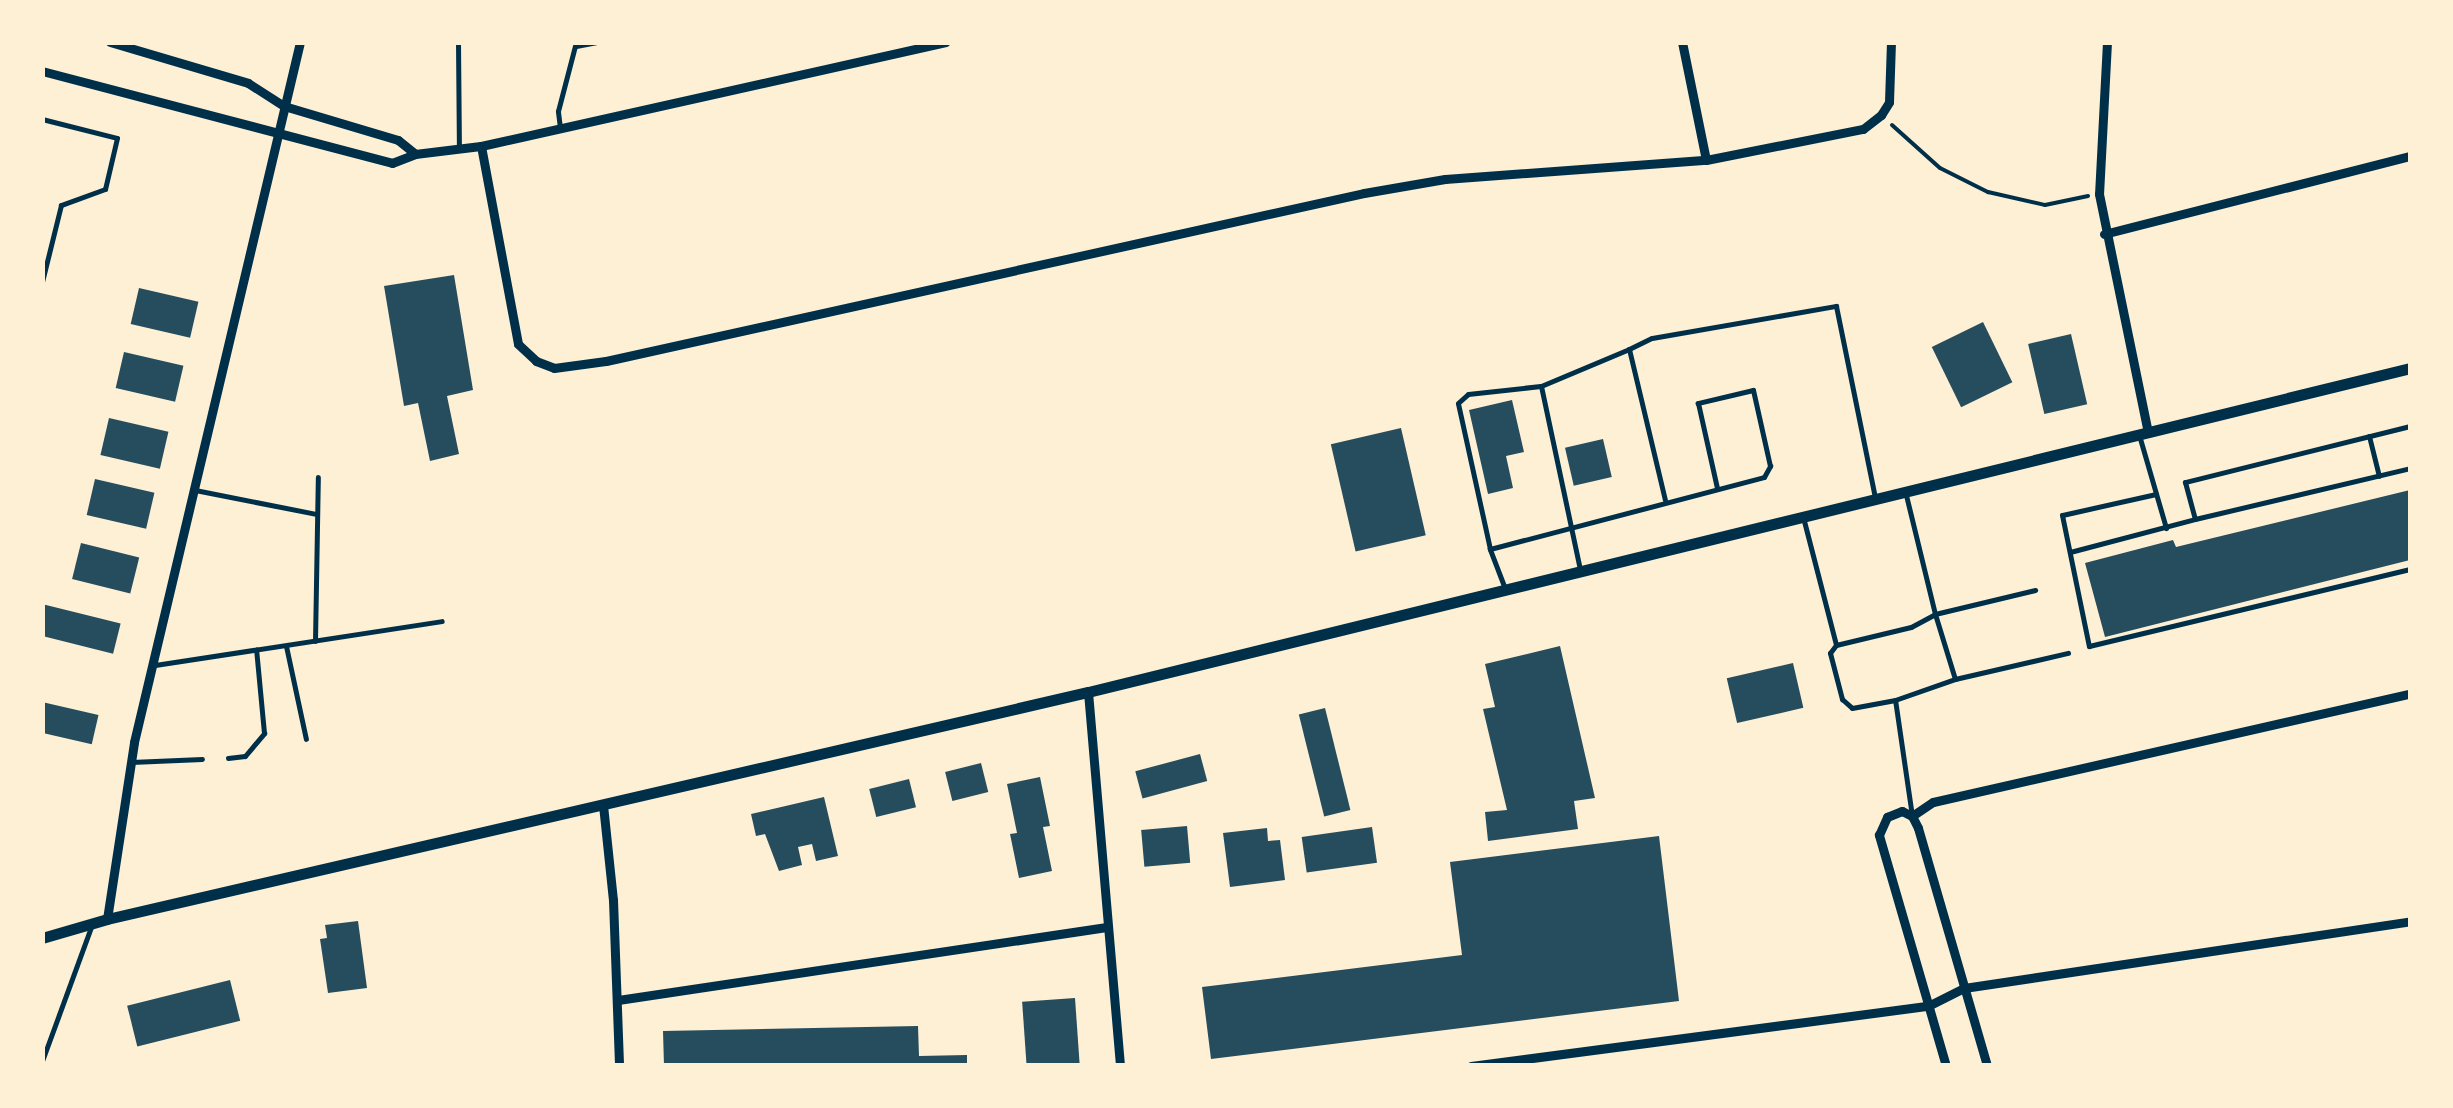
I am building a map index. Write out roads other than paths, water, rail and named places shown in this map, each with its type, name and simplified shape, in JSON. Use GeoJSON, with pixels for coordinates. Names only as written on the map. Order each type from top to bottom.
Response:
{"type":"FeatureCollection","features":[{"type":"Feature","properties":{"kind":"street"},"geometry":{"type":"LineString","coordinates":[[110,42],[248,83],[284,106],[398,140],[415,154]]}},
{"type":"Feature","properties":{"kind":"street"},"geometry":{"type":"LineString","coordinates":[[107,918],[131,762],[152,665],[300,42]]}},
{"type":"Feature","properties":{"kind":"street"},"geometry":{"type":"LineString","coordinates":[[42,71],[392,163],[415,154],[481,146],[560,128],[891,48],[946,42]]}},
{"type":"Feature","properties":{"kind":"street"},"geometry":{"type":"LineString","coordinates":[[1682,42],[1706,160]]}},
{"type":"Feature","properties":{"kind":"street"},"geometry":{"type":"LineString","coordinates":[[481,146],[518,344],[536,361],[554,368],[1364,193],[1446,179],[1706,160],[1863,129],[1881,115],[1889,102],[1892,42]]}},
{"type":"Feature","properties":{"kind":"street"},"geometry":{"type":"LineString","coordinates":[[2107,42],[2099,194],[2144,434]]}},
{"type":"Feature","properties":{"kind":"street"},"geometry":{"type":"LineString","coordinates":[[2104,234],[2410,156]]}},
{"type":"Feature","properties":{"kind":"street"},"geometry":{"type":"LineString","coordinates":[[42,938],[107,918],[1088,692],[2410,368]]}},
{"type":"Feature","properties":{"kind":"street"},"geometry":{"type":"LineString","coordinates":[[1088,692],[1120,1066]]}},
{"type":"Feature","properties":{"kind":"street"},"geometry":{"type":"LineString","coordinates":[[1912,816],[1933,802],[2410,694]]}},
{"type":"Feature","properties":{"kind":"street"},"geometry":{"type":"LineString","coordinates":[[603,804],[618,1000],[619,1066]]}},
{"type":"Feature","properties":{"kind":"street"},"geometry":{"type":"LineString","coordinates":[[1946,1066],[1879,836],[1887,817],[1902,811],[1912,816],[1987,1066]]}},
{"type":"Feature","properties":{"kind":"street"},"geometry":{"type":"LineString","coordinates":[[1471,1066],[1928,1006],[1964,988],[2410,921]]}},
{"type":"Feature","properties":{"kind":"street"},"geometry":{"type":"LineString","coordinates":[[618,1000],[1107,927]]}},
{"type":"Feature","properties":{"kind":"lane"},"geometry":{"type":"LineString","coordinates":[[458,42],[459,149]]}},
{"type":"Feature","properties":{"kind":"lane"},"geometry":{"type":"LineString","coordinates":[[560,128],[558,111],[576,44],[596,42]]}},
{"type":"Feature","properties":{"kind":"lane"},"geometry":{"type":"LineString","coordinates":[[42,119],[116,138],[104,189],[60,205],[42,282]]}},
{"type":"Feature","properties":{"kind":"lane"},"geometry":{"type":"LineString","coordinates":[[1506,590],[1490,549],[1458,402],[1468,394],[1541,386],[1652,338],[1836,306],[1876,500]]}},
{"type":"Feature","properties":{"kind":"lane"},"geometry":{"type":"LineString","coordinates":[[1629,349],[1665,500]]}},
{"type":"Feature","properties":{"kind":"lane"},"geometry":{"type":"LineString","coordinates":[[1541,386],[1580,572]]}},
{"type":"Feature","properties":{"kind":"lane"},"geometry":{"type":"LineString","coordinates":[[1490,549],[1764,477],[1770,466],[1753,390],[1698,404],[1717,488]]}},
{"type":"Feature","properties":{"kind":"lane"},"geometry":{"type":"LineString","coordinates":[[2194,520],[2185,482],[2410,426]]}},
{"type":"Feature","properties":{"kind":"lane"},"geometry":{"type":"LineString","coordinates":[[2144,434],[2166,528]]}},
{"type":"Feature","properties":{"kind":"lane"},"geometry":{"type":"LineString","coordinates":[[2370,436],[2379,476]]}},
{"type":"Feature","properties":{"kind":"lane"},"geometry":{"type":"LineString","coordinates":[[2070,552],[2410,468]]}},
{"type":"Feature","properties":{"kind":"lane"},"geometry":{"type":"LineString","coordinates":[[315,641],[318,477]]}},
{"type":"Feature","properties":{"kind":"lane"},"geometry":{"type":"LineString","coordinates":[[192,490],[318,514]]}},
{"type":"Feature","properties":{"kind":"lane"},"geometry":{"type":"LineString","coordinates":[[1906,492],[1955,679]]}},
{"type":"Feature","properties":{"kind":"lane"},"geometry":{"type":"LineString","coordinates":[[2156,494],[2062,515],[2089,646],[2410,569]]}},
{"type":"Feature","properties":{"kind":"lane"},"geometry":{"type":"LineString","coordinates":[[1803,517],[1836,645]]}},
{"type":"Feature","properties":{"kind":"lane"},"geometry":{"type":"LineString","coordinates":[[2035,590],[1935,614],[1912,627],[1836,645],[1830,653],[1842,699],[1852,708],[1895,700],[1955,679],[2068,653]]}},
{"type":"Feature","properties":{"kind":"lane"},"geometry":{"type":"LineString","coordinates":[[152,665],[442,621]]}},
{"type":"Feature","properties":{"kind":"lane"},"geometry":{"type":"LineString","coordinates":[[286,646],[306,739]]}},
{"type":"Feature","properties":{"kind":"lane"},"geometry":{"type":"LineString","coordinates":[[228,758],[245,756],[264,732],[256,649]]}},
{"type":"Feature","properties":{"kind":"lane"},"geometry":{"type":"LineString","coordinates":[[1895,700],[1912,816]]}},
{"type":"Feature","properties":{"kind":"lane"},"geometry":{"type":"LineString","coordinates":[[131,762],[202,760]]}},
{"type":"Feature","properties":{"kind":"lane"},"geometry":{"type":"LineString","coordinates":[[42,1061],[93,923]]}}]}
